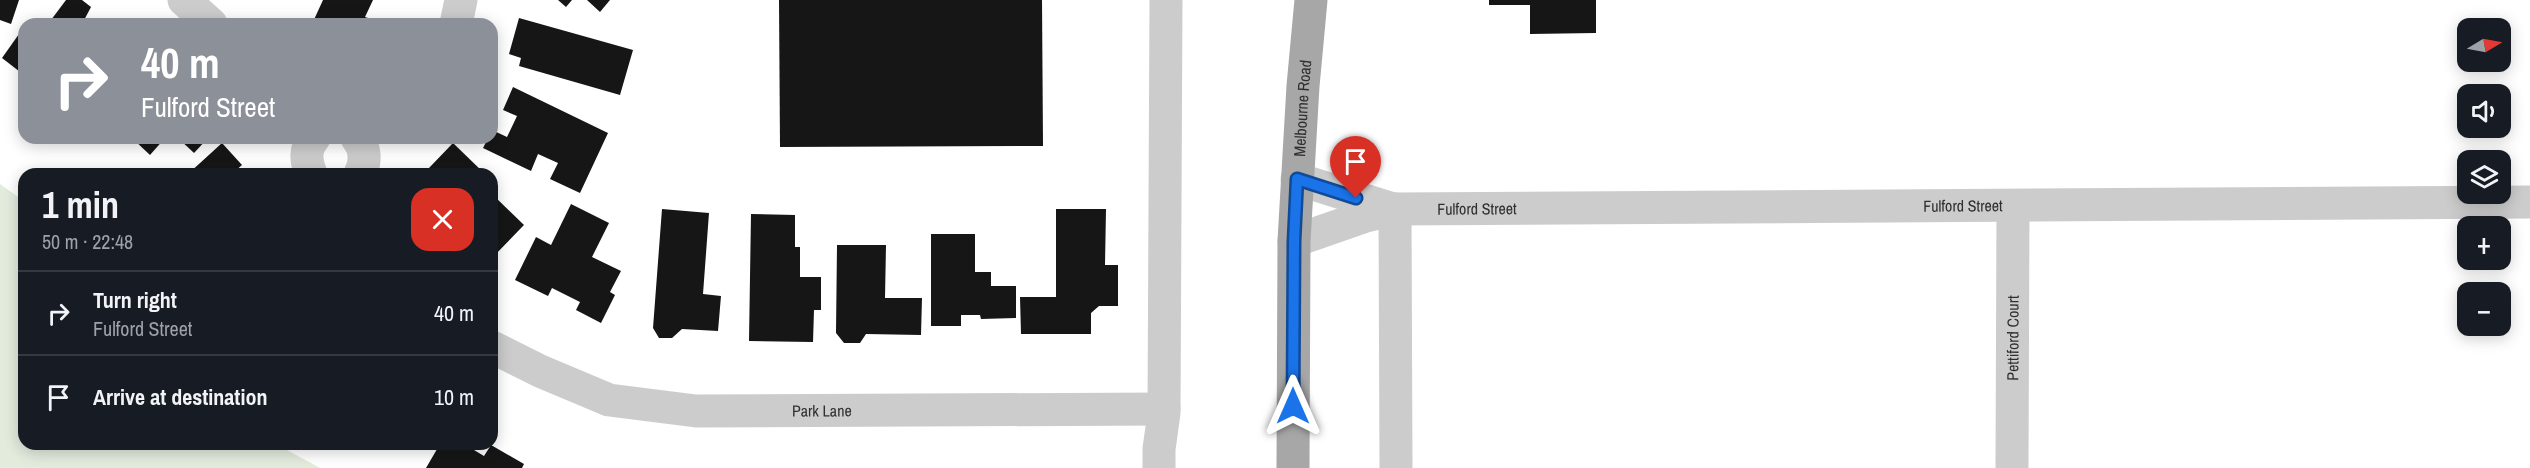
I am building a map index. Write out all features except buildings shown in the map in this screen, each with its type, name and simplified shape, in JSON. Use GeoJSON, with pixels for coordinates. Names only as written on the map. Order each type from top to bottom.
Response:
{"type":"FeatureCollection","features":[{"type":"Feature","properties":{"kind":"main road","name":"Melbourne Road"},"geometry":{"type":"LineString","coordinates":[[1293,468],[1294,241],[1311,0]]}},
{"type":"Feature","properties":{"kind":"street"},"geometry":{"type":"LineString","coordinates":[[184,0],[204,18]]}},
{"type":"Feature","properties":{"kind":"street"},"geometry":{"type":"LineString","coordinates":[[457,18],[461,0]]}},
{"type":"Feature","properties":{"kind":"street"},"geometry":{"type":"LineString","coordinates":[[1159,468],[1164,410],[1166,0]]}},
{"type":"Feature","properties":{"kind":"street"},"geometry":{"type":"LineString","coordinates":[[308,168],[307,153],[310,144]]}},
{"type":"Feature","properties":{"kind":"street","name":"Fulford Street"},"geometry":{"type":"LineString","coordinates":[[1297,179],[1395,209]]}},
{"type":"Feature","properties":{"kind":"street","name":"Fulford Street"},"geometry":{"type":"LineString","coordinates":[[1294,241],[1366,216],[1395,209],[2530,202]]}},
{"type":"Feature","properties":{"kind":"street","name":"Pettiford Court"},"geometry":{"type":"LineString","coordinates":[[2012,468],[2013,206]]}},
{"type":"Feature","properties":{"kind":"street"},"geometry":{"type":"LineString","coordinates":[[1395,209],[1396,468]]}},
{"type":"Feature","properties":{"kind":"street","name":"Park Lane"},"geometry":{"type":"LineString","coordinates":[[498,350],[540,371],[609,400],[696,411],[1164,410]]}},
{"type":"Feature","properties":{"kind":"shaded area"},"geometry":{"type":"Polygon","coordinates":[[[0,184],[18,197],[18,450],[287,450],[320,468],[0,468],[0,184]]]}},
{"type":"Feature","properties":{"kind":"route"},"geometry":{"type":"LineString","coordinates":[[1293,406],[1294,241],[1297,179],[1356,198]]}}]}
